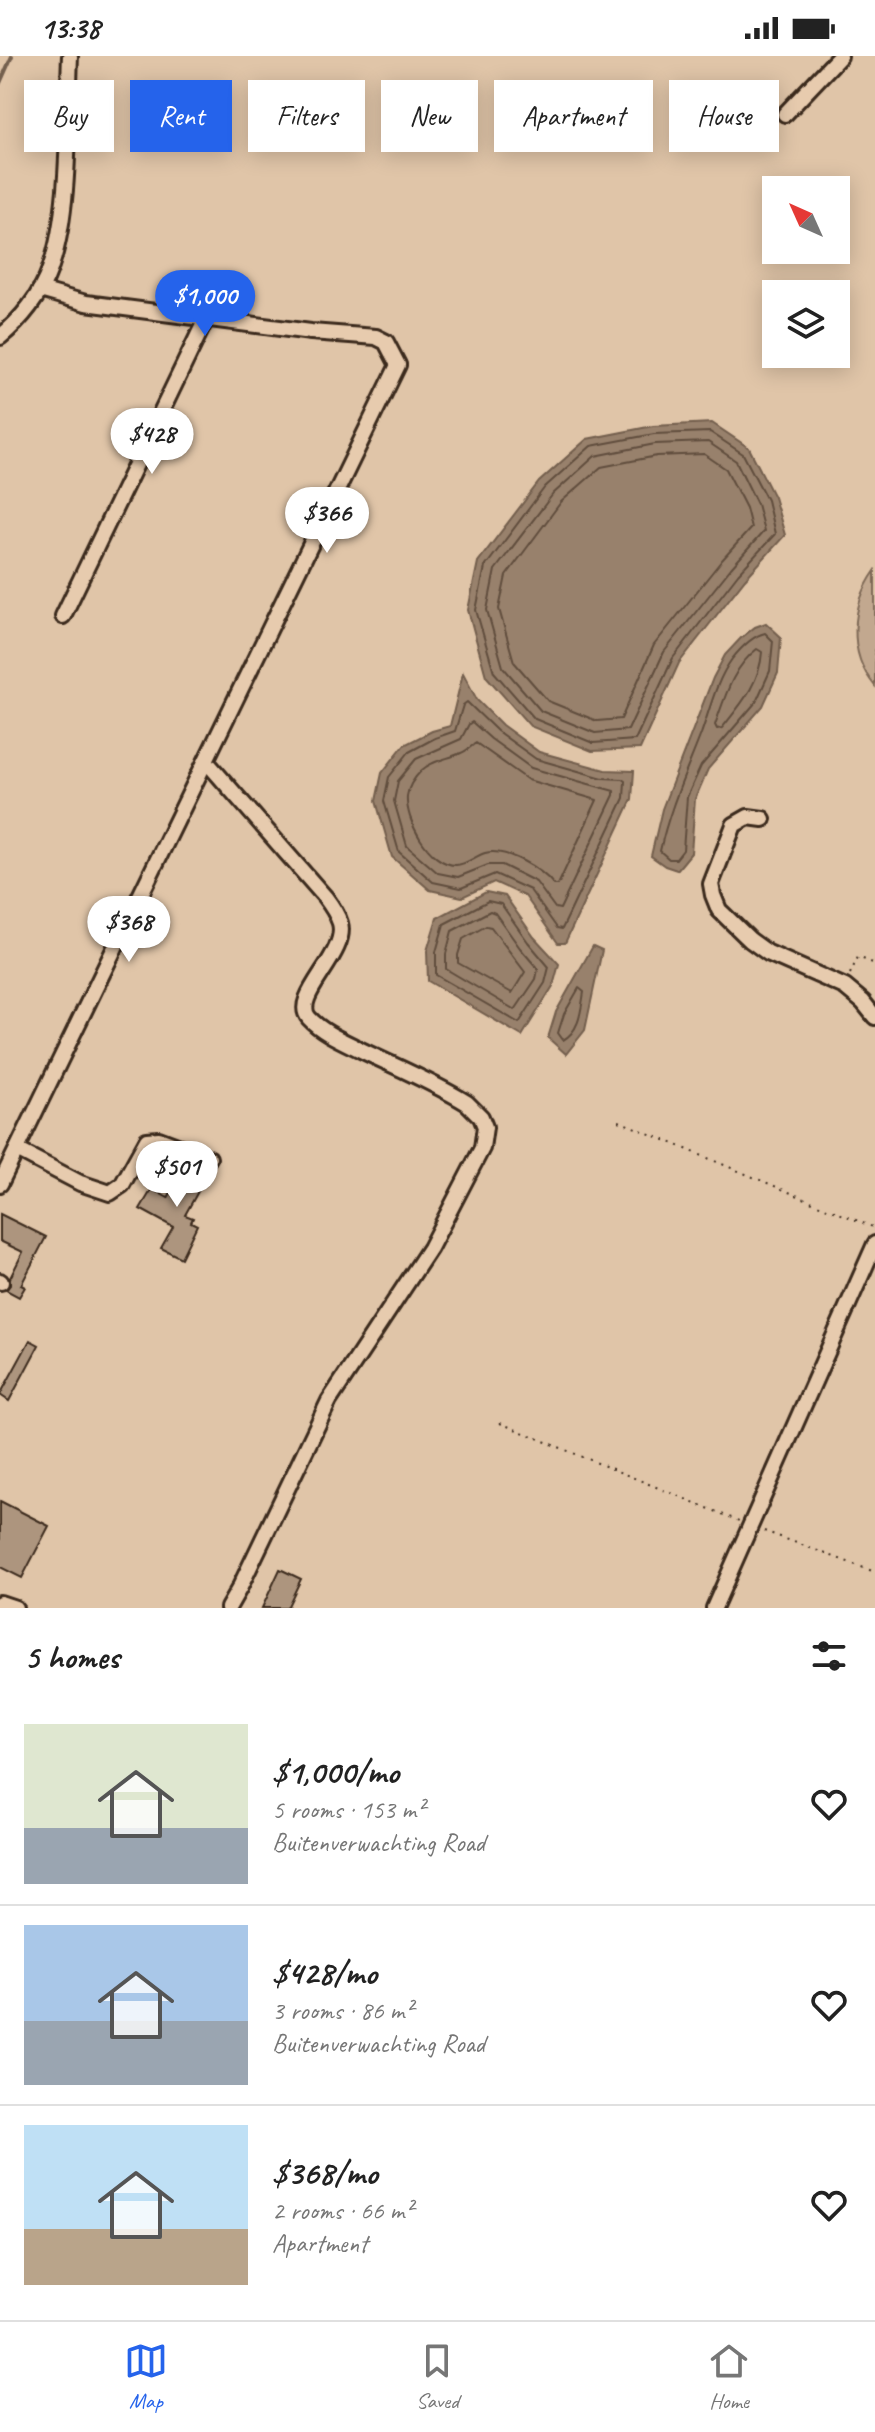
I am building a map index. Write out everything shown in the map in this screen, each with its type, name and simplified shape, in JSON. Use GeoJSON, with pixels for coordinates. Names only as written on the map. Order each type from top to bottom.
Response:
{"type":"FeatureCollection","features":[{"type":"Feature","properties":{"kind":"street"},"geometry":{"type":"LineString","coordinates":[[0,337],[16,323],[40,290],[53,259],[61,224],[70,56]]}},
{"type":"Feature","properties":{"kind":"street"},"geometry":{"type":"LineString","coordinates":[[785,114],[840,56]]}},
{"type":"Feature","properties":{"kind":"street"},"geometry":{"type":"LineString","coordinates":[[0,1184],[398,365],[391,349],[382,339],[369,336],[311,332],[86,303],[40,290]]}},
{"type":"Feature","properties":{"kind":"street"},"geometry":{"type":"LineString","coordinates":[[63,616],[206,319]]}},
{"type":"Feature","properties":{"kind":"street"},"geometry":{"type":"LineString","coordinates":[[206,761],[325,897],[341,926],[333,957],[306,1000],[304,1010],[307,1016],[333,1036],[467,1103],[481,1117],[485,1127],[482,1148],[449,1214],[409,1282],[341,1380],[228,1608]]}},
{"type":"Feature","properties":{"kind":"street"},"geometry":{"type":"LineString","coordinates":[[763,819],[748,817],[734,825],[711,884],[716,904],[728,920],[768,953],[845,987],[875,1017]]}},
{"type":"Feature","properties":{"kind":"street"},"geometry":{"type":"LineString","coordinates":[[17,1150],[107,1194],[122,1185],[147,1140],[165,1141],[209,1158]]}},
{"type":"Feature","properties":{"kind":"street"},"geometry":{"type":"LineString","coordinates":[[0,1161],[17,1150]]}},
{"type":"Feature","properties":{"kind":"street"},"geometry":{"type":"LineString","coordinates":[[714,1608],[875,1244]]}},
{"type":"Feature","properties":{"kind":"street"},"geometry":{"type":"LineString","coordinates":[[0,1603],[15,1608]]}},
{"type":"Feature","properties":{"kind":"path"},"geometry":{"type":"LineString","coordinates":[[845,987],[858,957],[875,964]]}},
{"type":"Feature","properties":{"kind":"path"},"geometry":{"type":"LineString","coordinates":[[619,1121],[875,1228]]}},
{"type":"Feature","properties":{"kind":"path"},"geometry":{"type":"LineString","coordinates":[[500,1423],[749,1525],[875,1572]]}},
{"type":"Feature","properties":{"kind":"shaded area"},"geometry":{"type":"Polygon","coordinates":[[[875,571],[875,686],[860,659],[856,629],[861,599],[875,571]]]}},
{"type":"Feature","properties":{"kind":"water"},"geometry":{"type":"Polygon","coordinates":[[[712,423],[749,448],[774,497],[785,535],[745,579],[679,663],[640,749],[592,751],[530,726],[486,676],[468,610],[478,562],[539,482],[587,439],[653,426],[712,423]]]}},
{"type":"Feature","properties":{"kind":"water"},"geometry":{"type":"Polygon","coordinates":[[[766,623],[781,637],[778,673],[763,706],[708,769],[695,799],[691,853],[677,870],[665,866],[651,856],[662,809],[713,678],[725,655],[741,638],[766,623]]]}},
{"type":"Feature","properties":{"kind":"water"},"geometry":{"type":"Polygon","coordinates":[[[463,673],[477,700],[502,725],[539,752],[605,770],[634,771],[632,799],[565,943],[558,943],[525,896],[494,882],[462,897],[430,890],[392,857],[376,801],[382,773],[404,745],[450,726],[463,673]]]}},
{"type":"Feature","properties":{"kind":"water"},"geometry":{"type":"Polygon","coordinates":[[[486,892],[505,896],[534,937],[559,964],[553,986],[522,1036],[428,981],[427,951],[437,918],[486,892]]]}},
{"type":"Feature","properties":{"kind":"water"},"geometry":{"type":"Polygon","coordinates":[[[593,946],[602,950],[585,1030],[566,1054],[548,1038],[556,1012],[593,946]]]}},
{"type":"Feature","properties":{"kind":"building"},"geometry":{"type":"Polygon","coordinates":[[[186,1164],[207,1175],[185,1215],[193,1218],[191,1222],[197,1225],[181,1258],[161,1248],[173,1227],[140,1209],[152,1189],[168,1198],[186,1164]]]}},
{"type":"Feature","properties":{"kind":"building"},"geometry":{"type":"Polygon","coordinates":[[[0,1214],[46,1237],[21,1285],[25,1287],[19,1297],[6,1290],[23,1252],[0,1241],[0,1214]]]}},
{"type":"Feature","properties":{"kind":"building"},"geometry":{"type":"Polygon","coordinates":[[[30,1340],[39,1345],[9,1401],[0,1395],[30,1340]]]}},
{"type":"Feature","properties":{"kind":"building"},"geometry":{"type":"Polygon","coordinates":[[[0,1501],[49,1526],[22,1578],[0,1567],[0,1501]]]}},
{"type":"Feature","properties":{"kind":"building"},"geometry":{"type":"Polygon","coordinates":[[[280,1569],[301,1579],[287,1608],[262,1608],[280,1569]]]}},
{"type":"Feature","properties":{"kind":"waterway"},"geometry":{"type":"LineString","coordinates":[[0,83],[12,56]]}}]}
